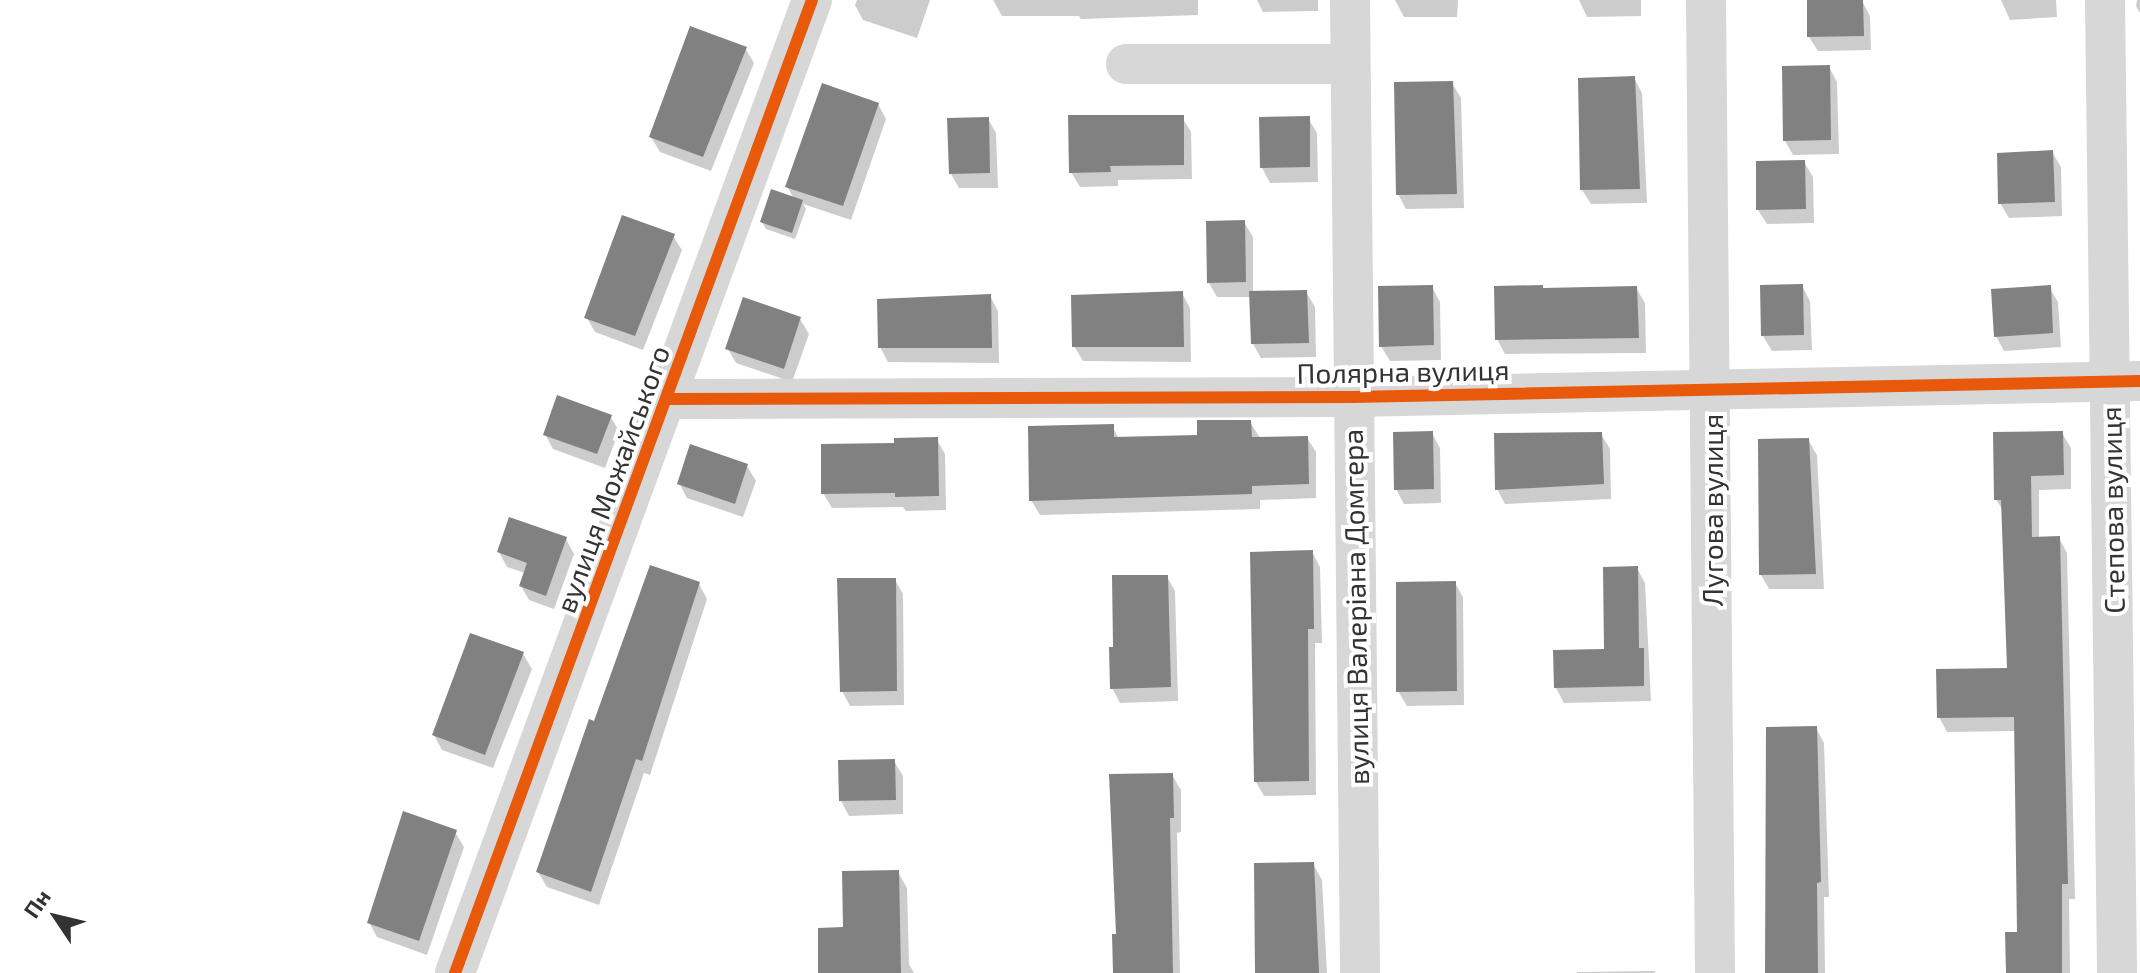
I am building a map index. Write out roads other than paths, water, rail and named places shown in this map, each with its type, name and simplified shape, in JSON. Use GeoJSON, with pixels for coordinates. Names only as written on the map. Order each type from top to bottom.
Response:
{"type":"FeatureCollection","features":[{"type":"Feature","properties":{"kind":"street","name":"вулиця Можайського"},"geometry":{"type":"LineString","coordinates":[[455,973],[812,0]]}},
{"type":"Feature","properties":{"kind":"street","name":"вулиця Валеріана Домгера"},"geometry":{"type":"LineString","coordinates":[[1350,0],[1360,973]]}},
{"type":"Feature","properties":{"kind":"street","name":"Лугова вулиця"},"geometry":{"type":"LineString","coordinates":[[1706,0],[1715,973]]}},
{"type":"Feature","properties":{"kind":"street","name":"Степова вулиця"},"geometry":{"type":"LineString","coordinates":[[2105,0],[2125,382],[2117,973]]}},
{"type":"Feature","properties":{"kind":"street"},"geometry":{"type":"LineString","coordinates":[[1126,64],[1350,64]]}},
{"type":"Feature","properties":{"kind":"street","name":"Полярна вулиця"},"geometry":{"type":"LineString","coordinates":[[668,399],[1352,397],[2125,382]]}}]}
